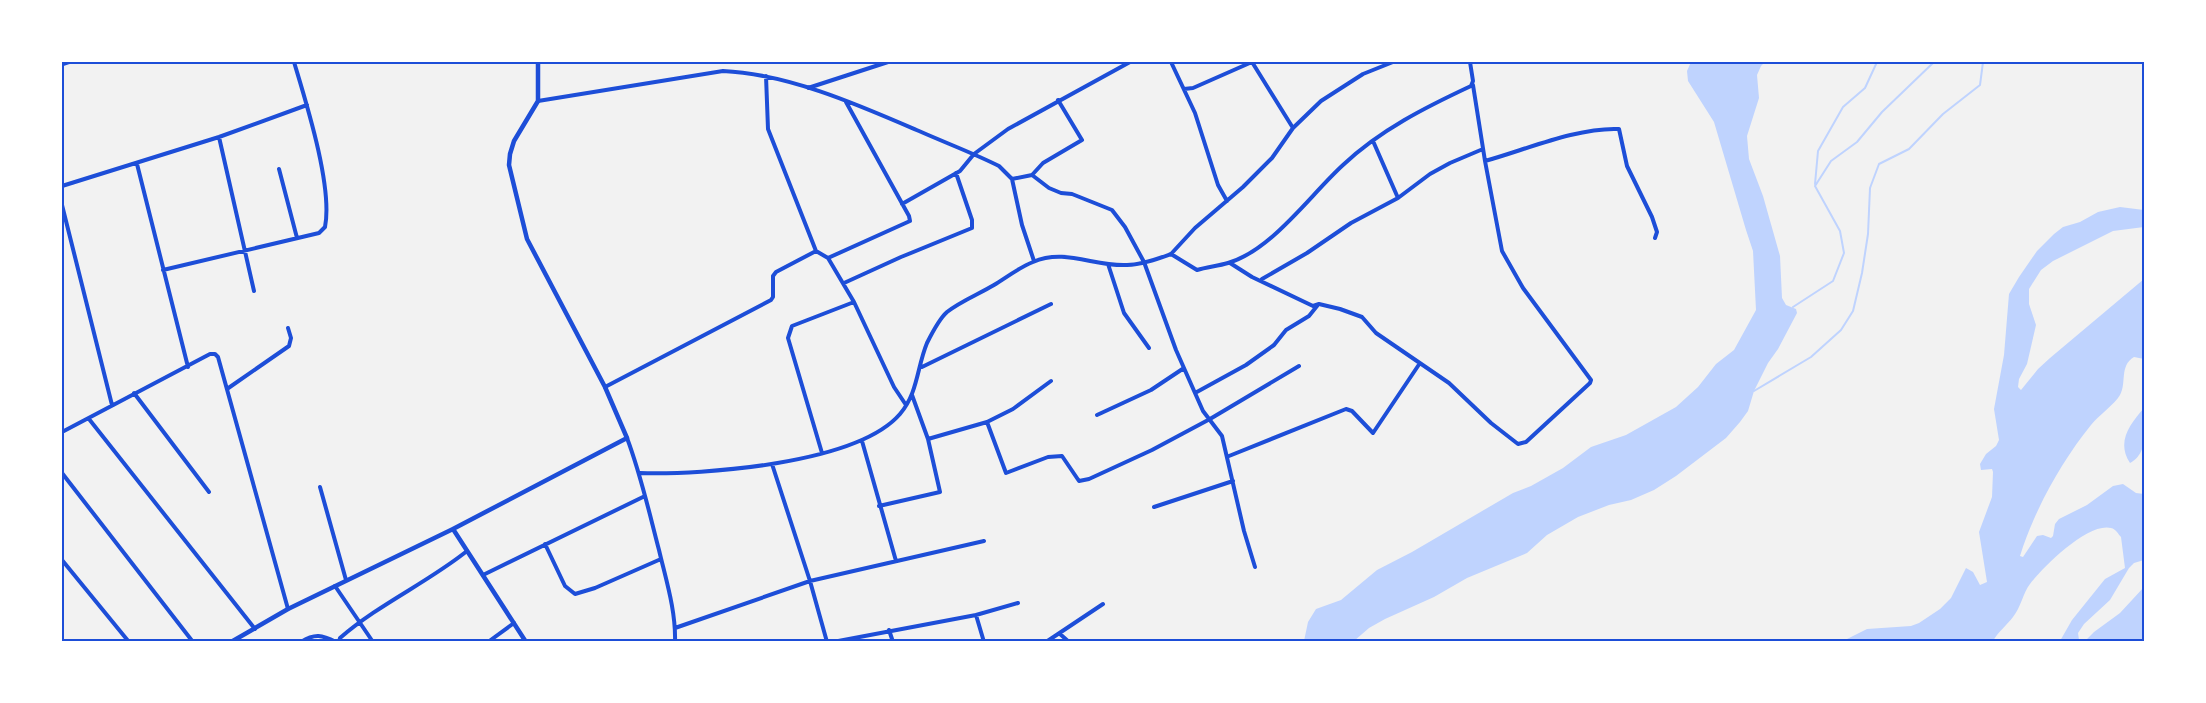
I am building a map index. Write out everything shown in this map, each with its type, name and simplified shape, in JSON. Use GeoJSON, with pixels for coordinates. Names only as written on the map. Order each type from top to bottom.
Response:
{"type":"FeatureCollection","features":[{"type":"Feature","properties":{"kind":"main road"},"geometry":{"type":"LineString","coordinates":[[62,64],[68,62]]}},
{"type":"Feature","properties":{"kind":"street"},"geometry":{"type":"LineString","coordinates":[[163,270],[319,233],[325,227],[324,183],[307,105],[294,62]]}},
{"type":"Feature","properties":{"kind":"street"},"geometry":{"type":"LineString","coordinates":[[538,62],[538,100],[514,141],[509,165],[527,238],[604,387],[640,473],[661,559],[675,628],[675,642]]}},
{"type":"Feature","properties":{"kind":"street"},"geometry":{"type":"LineString","coordinates":[[807,88],[888,62]]}},
{"type":"Feature","properties":{"kind":"street"},"geometry":{"type":"LineString","coordinates":[[902,204],[960,171],[974,154],[1008,129],[1130,62]]}},
{"type":"Feature","properties":{"kind":"street"},"geometry":{"type":"LineString","coordinates":[[1171,62],[1195,113],[1218,185],[1227,201]]}},
{"type":"Feature","properties":{"kind":"street"},"geometry":{"type":"LineString","coordinates":[[1184,89],[1193,88],[1252,62],[1293,128]]}},
{"type":"Feature","properties":{"kind":"street"},"geometry":{"type":"LineString","coordinates":[[640,473],[708,472],[772,464],[862,441],[885,427],[906,405],[912,395],[927,343],[945,314],[1034,261],[1068,256],[1108,264],[1127,265],[1171,254],[1195,228],[1272,158],[1293,128],[1329,96],[1363,74],[1394,62]]}},
{"type":"Feature","properties":{"kind":"street"},"geometry":{"type":"LineString","coordinates":[[1229,263],[1252,277],[1261,279],[1313,306],[1319,304],[1362,317],[1376,333],[1449,383],[1491,423],[1518,444],[1522,444],[1590,382],[1590,376],[1545,319],[1502,251],[1470,62]]}},
{"type":"Feature","properties":{"kind":"street"},"geometry":{"type":"LineString","coordinates":[[538,100],[723,71],[766,76],[807,88],[999,166],[1012,179],[1022,225],[1034,261]]}},
{"type":"Feature","properties":{"kind":"street"},"geometry":{"type":"LineString","coordinates":[[766,76],[768,129],[816,250],[828,258],[843,283],[894,387],[906,405]]}},
{"type":"Feature","properties":{"kind":"street"},"geometry":{"type":"LineString","coordinates":[[1171,254],[1197,270],[1229,263],[1263,243],[1372,140],[1427,106],[1473,84]]}},
{"type":"Feature","properties":{"kind":"street"},"geometry":{"type":"LineString","coordinates":[[1012,179],[1032,175],[1043,163],[1082,140],[1059,100]]}},
{"type":"Feature","properties":{"kind":"street"},"geometry":{"type":"LineString","coordinates":[[828,258],[908,223],[909,216],[845,102]]}},
{"type":"Feature","properties":{"kind":"street"},"geometry":{"type":"LineString","coordinates":[[62,186],[219,137],[307,105]]}},
{"type":"Feature","properties":{"kind":"street"},"geometry":{"type":"LineString","coordinates":[[1485,161],[1566,137],[1608,128],[1619,129],[1627,166],[1652,218],[1657,232],[1655,237]]}},
{"type":"Feature","properties":{"kind":"street"},"geometry":{"type":"LineString","coordinates":[[219,137],[254,291]]}},
{"type":"Feature","properties":{"kind":"street"},"geometry":{"type":"LineString","coordinates":[[1372,140],[1398,198]]}},
{"type":"Feature","properties":{"kind":"street"},"geometry":{"type":"LineString","coordinates":[[1261,279],[1307,253],[1352,223],[1398,198],[1440,168],[1483,149]]}},
{"type":"Feature","properties":{"kind":"street"},"geometry":{"type":"LineString","coordinates":[[137,164],[188,367]]}},
{"type":"Feature","properties":{"kind":"street"},"geometry":{"type":"LineString","coordinates":[[279,169],[297,238]]}},
{"type":"Feature","properties":{"kind":"street"},"geometry":{"type":"LineString","coordinates":[[843,283],[972,228],[972,220],[956,173]]}},
{"type":"Feature","properties":{"kind":"street"},"geometry":{"type":"LineString","coordinates":[[1032,175],[1061,194],[1072,194],[1112,210],[1125,227],[1143,262],[1195,393],[1222,436],[1229,456],[1244,531],[1255,567]]}},
{"type":"Feature","properties":{"kind":"street"},"geometry":{"type":"LineString","coordinates":[[62,205],[112,405]]}},
{"type":"Feature","properties":{"kind":"street"},"geometry":{"type":"LineString","coordinates":[[604,387],[771,300],[774,293],[773,276],[776,272],[816,250]]}},
{"type":"Feature","properties":{"kind":"street"},"geometry":{"type":"LineString","coordinates":[[1108,264],[1124,313],[1149,348]]}},
{"type":"Feature","properties":{"kind":"street"},"geometry":{"type":"LineString","coordinates":[[822,453],[788,338],[792,326],[854,302]]}},
{"type":"Feature","properties":{"kind":"street"},"geometry":{"type":"LineString","coordinates":[[921,367],[1051,304]]}},
{"type":"Feature","properties":{"kind":"street"},"geometry":{"type":"LineString","coordinates":[[1195,393],[1246,365],[1274,345],[1286,330],[1309,316],[1319,304]]}},
{"type":"Feature","properties":{"kind":"street"},"geometry":{"type":"LineString","coordinates":[[226,389],[289,346],[291,338],[288,328]]}},
{"type":"Feature","properties":{"kind":"street"},"geometry":{"type":"LineString","coordinates":[[62,432],[210,354],[215,354],[218,357],[288,609]]}},
{"type":"Feature","properties":{"kind":"street"},"geometry":{"type":"LineString","coordinates":[[1229,456],[1346,409],[1352,411],[1373,433],[1420,363]]}},
{"type":"Feature","properties":{"kind":"street"},"geometry":{"type":"LineString","coordinates":[[987,422],[1006,473],[1048,457],[1062,456],[1079,481],[1089,479],[1152,450],[1210,419],[1299,366]]}},
{"type":"Feature","properties":{"kind":"street"},"geometry":{"type":"LineString","coordinates":[[1097,415],[1151,390],[1184,368]]}},
{"type":"Feature","properties":{"kind":"street"},"geometry":{"type":"LineString","coordinates":[[928,439],[987,422],[1013,409],[1051,381]]}},
{"type":"Feature","properties":{"kind":"street"},"geometry":{"type":"LineString","coordinates":[[134,393],[209,492]]}},
{"type":"Feature","properties":{"kind":"street"},"geometry":{"type":"LineString","coordinates":[[879,506],[940,492],[928,439],[912,395]]}},
{"type":"Feature","properties":{"kind":"street"},"geometry":{"type":"LineString","coordinates":[[89,419],[255,629]]}},
{"type":"Feature","properties":{"kind":"street"},"geometry":{"type":"LineString","coordinates":[[231,642],[288,609],[453,529],[627,438]]}},
{"type":"Feature","properties":{"kind":"street"},"geometry":{"type":"LineString","coordinates":[[862,441],[896,561]]}},
{"type":"Feature","properties":{"kind":"street"},"geometry":{"type":"LineString","coordinates":[[772,464],[827,642]]}},
{"type":"Feature","properties":{"kind":"street"},"geometry":{"type":"LineString","coordinates":[[62,473],[193,642]]}},
{"type":"Feature","properties":{"kind":"street"},"geometry":{"type":"LineString","coordinates":[[1154,507],[1233,481]]}},
{"type":"Feature","properties":{"kind":"street"},"geometry":{"type":"LineString","coordinates":[[320,487],[346,580]]}},
{"type":"Feature","properties":{"kind":"street"},"geometry":{"type":"LineString","coordinates":[[483,575],[645,496]]}},
{"type":"Feature","properties":{"kind":"street"},"geometry":{"type":"LineString","coordinates":[[453,529],[526,642]]}},
{"type":"Feature","properties":{"kind":"street"},"geometry":{"type":"LineString","coordinates":[[675,628],[810,581],[984,541]]}},
{"type":"Feature","properties":{"kind":"street"},"geometry":{"type":"LineString","coordinates":[[545,544],[565,586],[575,594],[595,588],[661,559]]}},
{"type":"Feature","properties":{"kind":"street"},"geometry":{"type":"LineString","coordinates":[[301,642],[309,636],[320,634],[338,642],[359,621],[412,589],[467,551]]}},
{"type":"Feature","properties":{"kind":"street"},"geometry":{"type":"LineString","coordinates":[[62,560],[129,642]]}},
{"type":"Feature","properties":{"kind":"street"},"geometry":{"type":"LineString","coordinates":[[335,585],[373,642]]}},
{"type":"Feature","properties":{"kind":"street"},"geometry":{"type":"LineString","coordinates":[[833,642],[976,615],[1018,603]]}},
{"type":"Feature","properties":{"kind":"street"},"geometry":{"type":"LineString","coordinates":[[1046,642],[1102,604]]}},
{"type":"Feature","properties":{"kind":"street"},"geometry":{"type":"LineString","coordinates":[[976,615],[984,642]]}},
{"type":"Feature","properties":{"kind":"street"},"geometry":{"type":"LineString","coordinates":[[488,642],[514,623]]}},
{"type":"Feature","properties":{"kind":"street"},"geometry":{"type":"LineString","coordinates":[[889,630],[893,642]]}},
{"type":"Feature","properties":{"kind":"street"},"geometry":{"type":"LineString","coordinates":[[1060,634],[1069,642]]}},
{"type":"Feature","properties":{"kind":"water"},"geometry":{"type":"Polygon","coordinates":[[[1691,62],[1765,62],[1757,75],[1759,98],[1747,136],[1749,159],[1763,196],[1780,256],[1782,298],[1786,305],[1796,309],[1797,313],[1754,391],[1748,411],[1726,438],[1654,490],[1578,517],[1547,535],[1527,553],[1467,578],[1434,597],[1385,619],[1369,628],[1354,641],[1304,641],[1308,622],[1316,609],[1341,600],[1377,570],[1513,493],[1563,468],[1591,447],[1626,435],[1676,407],[1698,387],[1716,364],[1734,350],[1756,310],[1753,251],[1714,122],[1688,81],[1687,71],[1691,62]]]}},
{"type":"Feature","properties":{"kind":"water"},"geometry":{"type":"Polygon","coordinates":[[[2120,207],[2144,210],[2144,227],[2113,231],[2053,261],[2041,270],[2029,289],[2029,304],[2036,325],[2027,364],[2019,379],[2018,387],[2021,390],[2050,358],[2144,279],[2144,359],[2134,357],[2129,361],[2126,365],[2120,395],[2091,425],[2059,471],[2033,522],[2020,556],[2023,557],[2037,536],[2043,535],[2051,538],[2059,519],[2087,505],[2113,486],[2123,484],[2136,493],[2144,494],[2144,560],[2134,563],[2129,568],[2110,600],[2084,624],[2078,633],[2079,640],[2085,641],[2060,641],[2072,620],[2105,579],[2125,568],[2121,537],[2116,530],[2111,528],[2101,528],[2090,532],[2055,557],[2030,584],[2016,613],[1993,641],[1843,641],[1867,629],[1911,626],[1919,623],[1940,609],[1951,598],[1966,568],[1973,572],[1980,585],[1987,582],[1979,532],[1992,497],[1993,472],[1992,469],[1981,470],[1980,464],[1999,440],[1994,409],[2004,355],[2009,294],[2037,251],[2054,234],[2063,227],[2080,222],[2098,212],[2120,207]]]}},
{"type":"Feature","properties":{"kind":"water"},"geometry":{"type":"Polygon","coordinates":[[[2144,408],[2143,446],[2136,459],[2130,463],[2124,448],[2126,434],[2144,408]]]}},
{"type":"Feature","properties":{"kind":"water"},"geometry":{"type":"Polygon","coordinates":[[[2144,587],[2144,641],[2085,641],[2120,613],[2144,587]]]}},
{"type":"Feature","properties":{"kind":"waterway"},"geometry":{"type":"LineString","coordinates":[[1815,184],[1818,151],[1843,107],[1865,88],[1877,62]]}},
{"type":"Feature","properties":{"kind":"waterway"},"geometry":{"type":"LineString","coordinates":[[1793,307],[1833,281],[1844,253],[1840,231],[1815,186],[1831,161],[1857,142],[1882,112],[1934,62]]}},
{"type":"Feature","properties":{"kind":"waterway"},"geometry":{"type":"LineString","coordinates":[[1754,391],[1811,357],[1841,330],[1853,311],[1862,273],[1868,234],[1870,188],[1879,164],[1909,149],[1943,114],[1980,85],[1983,62]]}}]}
